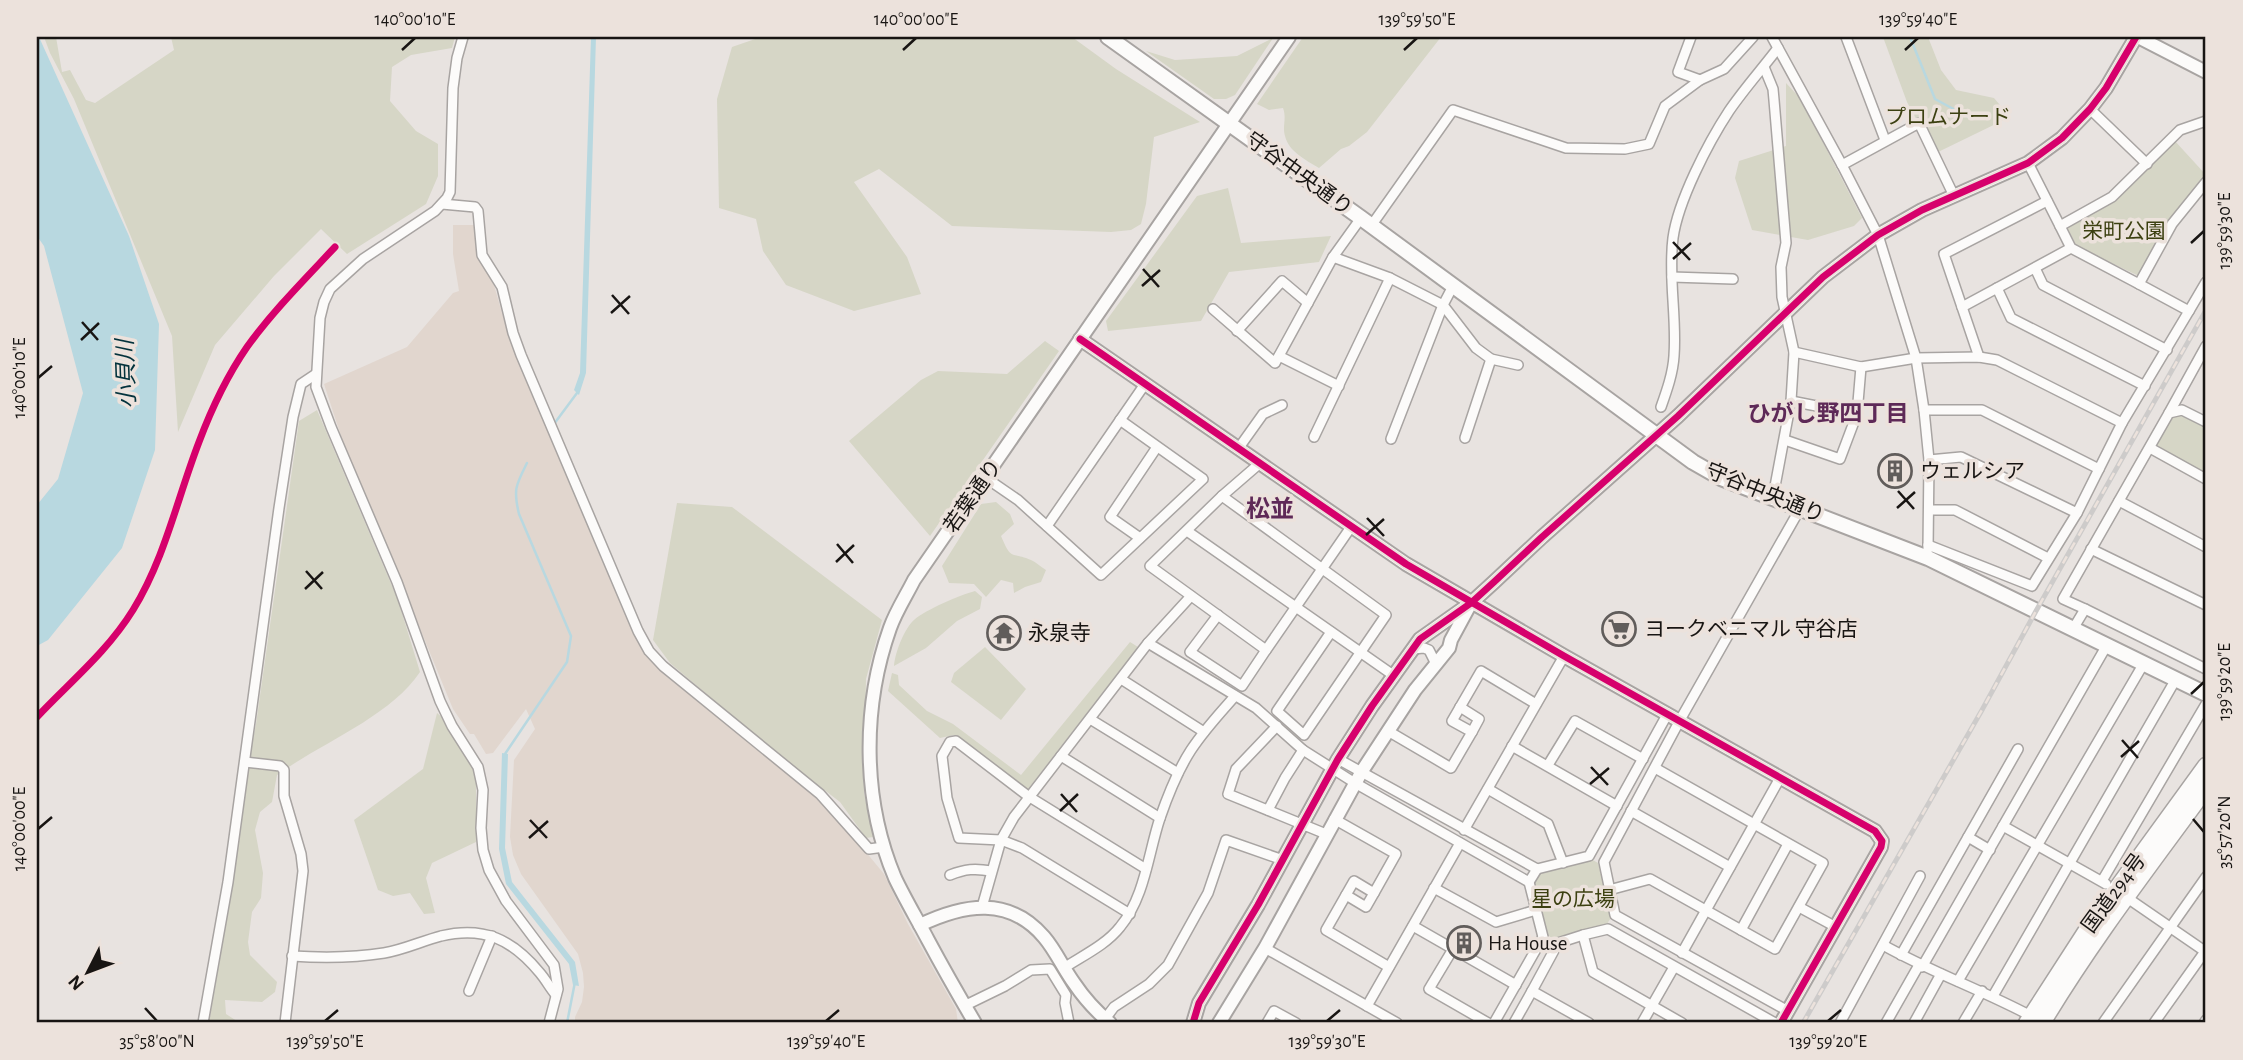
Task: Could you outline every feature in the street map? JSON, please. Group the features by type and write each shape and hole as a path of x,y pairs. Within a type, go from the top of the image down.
{"highway":[{"name":"国道294号","path":"2037,1022 2066,961 2206,766"},
{"name":"国道294号","path":"2115,890 2206,789"}],"main road":[{"name":"守谷中央通り","path":"1108,37 1126,44 1229,124 1693,462 1721,478 1928,551 2073,629 2206,694"}],"street":[{"path":"463,37 457,58 452,98 450,192 442,204 413,227 363,259 330,289 320,318 317,387 322,406 397,582 440,701 478,767 482,790 483,850 489,870 506,901 554,965 557,978 556,995 550,1023"},
{"name":"若葉通り","path":"975,1023 900,887 884,847 875,805 870,758 871,707 880,660 891,624 914,580 1289,37"},
{"path":"1691,37 1678,72 1700,80"},
{"path":"1738,37 1744,47"},
{"path":"1213,309 1275,363 1333,257 1366,222 1453,110 1566,148 1625,149 1649,145 1665,106 1700,80 1724,69 1753,37"},
{"path":"1772,37 1878,235 1916,358 1929,460 1928,551 2032,586 2077,513 2122,423 2206,282"},
{"path":"1846,37 1885,140"},
{"path":"1193,1023 1199,1003 1283,860 1335,763 1420,639 1471,603 1657,435 1824,277 1878,235 1922,210 2028,163 2062,138 2106,88 2137,37 2206,72"},
{"path":"1661,407 1671,377 1674,356 1673,237 1679,214 1699,166 1729,111 1778,48"},
{"path":"1764,67 1773,89 1786,243 1780,267 1785,313 1794,352 1790,401 1773,497"},
{"path":"2090,109 2147,164"},
{"path":"2060,226 2112,197 2180,130 2206,121"},
{"path":"1842,165 1919,123 1954,196"},
{"path":"2028,163 2071,248 2189,312"},
{"path":"2139,284 2172,224 2205,187"},
{"path":"1979,357 1944,254 2048,201"},
{"path":"442,204 475,207 478,211 482,256 502,287 513,333 638,631 649,651 679,681 820,794 869,849 884,847"},
{"path":"1962,307 2071,248"},
{"path":"1333,257 1390,278 1443,305 1476,348 1491,359 1518,365"},
{"path":"2035,268 2043,285 2167,350"},
{"path":"1672,277 1733,279"},
{"path":"1314,437 1390,278"},
{"path":"1237,331 1282,281 1308,303"},
{"path":"1391,439 1443,305 1454,286"},
{"path":"1997,288 2011,318 2145,386"},
{"path":"1080,339 1406,564 1875,831 1882,841 1881,847 1781,1023"},
{"path":"2206,346 2063,598 2206,669"},
{"path":"1794,352 1861,367 1916,358 1979,357 1997,360 2122,423"},
{"path":"1279,356 1339,387"},
{"path":"1465,438 1491,359"},
{"path":"1784,440 1840,459 1857,414 1861,367"},
{"path":"203,1023 228,882 293,417 301,384 316,373"},
{"path":"1047,526 1145,384"},
{"path":"1790,401 1857,414"},
{"path":"1238,449 1264,414 1282,405"},
{"path":"1924,410 1982,410 2099,469"},
{"path":"2169,414 2182,410 2206,422"},
{"path":"986,478 1018,500 1101,575 1203,479 1120,420"},
{"path":"1140,538 1110,517 1157,447"},
{"path":"2150,448 2206,478"},
{"path":"1929,460 1961,457 2077,513"},
{"path":"1259,464 1150,566 1266,650"},
{"path":"1222,496 1386,615 1304,735 1278,711 1331,632"},
{"path":"2119,501 2206,547"},
{"path":"1788,1011 1615,915 1604,862 1680,720 1801,508"},
{"path":"1929,510 1955,510 2048,558"},
{"path":"1217,615 1190,652 1242,686 1351,527"},
{"path":"1187,530 1393,675"},
{"path":"2091,549 2206,604"},
{"path":"982,907 1001,840 1028,796 1148,643 1192,596"},
{"path":"1219,1023 1265,948 1358,777 1415,690 1449,648 1471,603"},
{"path":"2073,629 2085,609"},
{"path":"1148,643 1256,708 1303,750 1335,763 1460,843 1529,882"},
{"path":"1886,1023 1990,850 2107,645"},
{"path":"1413,649 1429,650 1436,664"},
{"path":"1464,830 1564,656"},
{"path":"1958,981 2144,663"},
{"path":"1472,732 1452,721 1481,671 1536,704"},
{"path":"1121,679 1204,732"},
{"path":"1993,996 2176,679"},
{"path":"1064,968 1106,941 1130,914 1137,899 1160,818 1178,773 1204,732 1235,696"},
{"path":"2115,890 2206,704"},
{"path":"1388,731 1451,768 1479,719 1460,708"},
{"path":"1358,777 1537,869 1589,856 1668,713"},
{"path":"1090,719 1178,773"},
{"path":"1548,765 1575,721 1643,759"},
{"path":"1277,726 1236,769 1228,794 1326,834"},
{"path":"1130,914 1022,848 1001,840 960,838 947,798 942,756 950,743 956,741 1028,796 1146,869"},
{"path":"1512,746 1617,806"},
{"path":"1901,956 2018,749"},
{"path":"1268,810 1303,750"},
{"path":"1061,756 1160,818"},
{"path":"245,762 280,766 284,770 284,796 301,854 303,871 285,1023"},
{"path":"1609,890 1650,878 1775,949 1823,863 1654,768"},
{"path":"1682,953 1780,778"},
{"path":"1488,789 1548,824 1563,863"},
{"path":"1631,811 1730,867"},
{"path":"1334,819 1396,854 1366,907 1346,895"},
{"path":"2003,826 2115,890 2206,951 2154,1023"},
{"path":"1968,837 1990,850"},
{"path":"920,925 967,907 1001,909 1016,915 1032,925 1045,939 1075,985 1108,1021 1114,1007 1149,984 1168,965 1208,893 1226,840 1283,860"},
{"path":"1367,1006 1460,843"},
{"path":"1741,930 1788,844"},
{"path":"950,875 975,868 991,871"},
{"path":"1494,1023 1543,937 1529,882 1537,869"},
{"path":"1840,1023 1920,876"},
{"path":"2103,1023 2206,877"},
{"path":"1374,893 1354,881 1326,930 1389,967"},
{"path":"1434,888 1496,922 1536,910"},
{"path":"1799,906 1836,927"},
{"path":"1413,926 1516,985"},
{"path":"1514,1023 1558,943 1608,929 1775,1023"},
{"path":"292,956 333,958 385,953 460,932 478,932 507,944 531,962 556,995"},
{"path":"1583,934 1593,972 1682,1023"},
{"path":"469,991 492,936"},
{"path":"1883,945 1920,966 1993,996 2037,1022"},
{"path":"1265,948 1397,1023"},
{"path":"1453,949 1429,989 1488,1023"},
{"path":"1642,1023 1674,967"},
{"path":"964,1006 1031,970 1050,969 1066,995 1069,1023"},
{"path":"1914,1023 1941,974"},
{"path":"1532,991 1589,1023"},
{"path":"1963,1023 1982,991"},
{"path":"1267,1023 1274,1011 1296,1023"}],"shaded area":[{"path":"453,225 475,225 476,248 494,285 508,334 527,382 637,637 649,658 667,677 824,801 884,874 908,924 956,1009 958,1023 575,1023 584,987 578,954 521,874 513,855 510,837 514,760 535,729 526,709 493,753 486,754 474,734 470,734 453,709 341,436 324,384 407,347 453,293 459,291 453,254"}],"green space":[{"path":"44,37 56,37 62,72 70,70 86,100 95,103 174,50 171,37 455,37 452,48 411,55 392,67 390,101 416,131 438,144 438,176 426,204 347,254 321,229 274,276 215,345 178,432 172,336 74,99"},
{"path":"761,37 1072,37 1116,69 1200,122 1154,137 1146,204 1141,224 1131,230 1111,232 952,226 879,169 854,182 907,257 921,294 854,311 786,285 763,251 756,219 719,208 717,99 732,47"},
{"path":"1303,37 1441,37 1367,132 1319,168 1299,155 1287,142 1283,108 1269,110 1257,104"},
{"name":"プロムナード","path":"1883,37 1928,37 1941,70 1956,90 1994,98 2010,117 1934,154 1907,102"},
{"path":"1273,38 1235,95 1226,99 1214,99 1146,51 1175,60 1237,56"},
{"path":"1786,83 1800,98 1862,218 1854,226 1808,240 1752,230 1735,178 1739,161 1786,146"},
{"name":"栄町公園","path":"2174,140 2206,175 2166,223 2139,276 2077,247 2066,225 2114,198"},
{"path":"1228,188 1241,243 1331,236 1319,262 1229,272 1201,321 1108,331 1106,321 1197,196"},
{"path":"1045,341 1059,351 930,536 849,441 921,380 938,371 1007,374"},
{"path":"317,410 398,600 420,672 391,703 373,716 277,775 272,802 260,812 255,830 263,873 261,898 252,912 248,942 250,955 277,982 275,992 262,1002 225,1000 226,1014 240,1023 209,1023 241,829 246,773 256,724 299,421"},
{"path":"2182,410 2206,422 2206,479 2150,448 2169,413"},
{"path":"996,502 1010,514 1014,524 1001,536 1010,553 1031,560 1046,570 1041,582 1014,593 1013,583 1001,580 986,597 974,584 949,583 942,566 981,504"},
{"path":"677,503 732,507 882,620 866,679 864,793 873,837 866,838 840,802 771,749 670,663 653,640"},
{"path":"975,591 982,597 980,609 957,621 926,648 894,666 901,642 914,620 943,603"},
{"path":"1130,642 1138,647 1026,792 954,735 940,738 888,691 892,673 898,675 899,685 927,711 953,724 1021,775"},
{"path":"985,647 1026,689 1001,720 951,682 954,673"},
{"path":"437,713 444,719 476,773 476,842 432,863 426,878 435,913 424,914 410,893 393,896 378,890 354,820 423,769"},
{"name":"星の広場","path":"1591,859 1598,863 1612,916 1607,924 1555,940 1547,935 1533,882 1540,872"}],"water":[{"name":"小貝川","path":"37,37 129,236 159,324 155,450 122,548 48,640 37,646 37,505 58,479 83,393 44,246 37,236"},
{"path":"591,37 596,37 586,373 579,395 574,390 580,373"},
{"path":"502,753 508,754 505,848 512,882 575,962 579,986 573,985 569,964 506,884 499,849"}],"waterway":[{"path":"1910,37 1935,99 1968,117"},
{"path":"554,424 577,393"},
{"path":"505,757 567,662 571,636 519,514 517,487 527,463"},
{"path":"567,1023 575,982"}],"railway":[{"path":"1803,1023 2206,310"}],"cycle path":[{"path":"1193,1023 1199,1003 1258,905 1338,759 1420,639 1471,603 1678,416 1823,277 1878,235 1922,210 2028,163 2062,138 2106,88 2136,37"},
{"path":"37,717 100,653 133,610 154,570 199,442 226,381 247,347 268,321 335,247"},
{"path":"1080,339 1406,564 1875,831 1882,841 1881,847 1781,1023"}],"place":[{"name":"ウェルシア","path":"1895,471"},
{"name":"ヨークベニマル 守谷店","path":"1619,629"},
{"name":"永泉寺","path":"1004,633"},
{"name":"Ha House","path":"1464,943"}],"district":[{"name":"ひがし野四丁目","path":"1828,414"},
{"name":"松並","path":"1270,510"}]}
